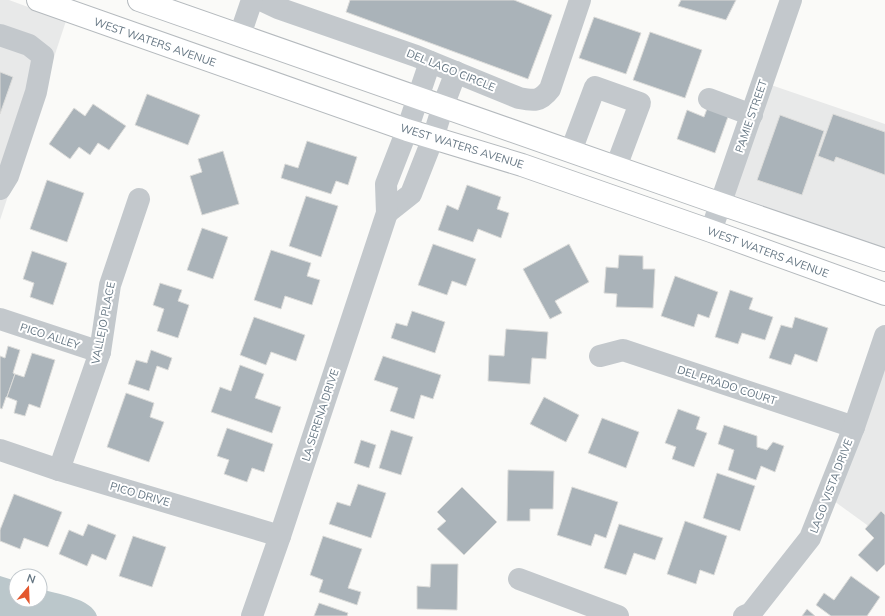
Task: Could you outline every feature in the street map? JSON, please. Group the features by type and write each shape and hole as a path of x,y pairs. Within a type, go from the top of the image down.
{"main road":[{"name":"WEST WATERS AVENUE","path":"38,0 407,130 522,165 885,294"},
{"path":"128,32 139,0 885,260"}],"street":[{"path":"240,35 252,0"},
{"name":"DEL LAGO CIRCLE","path":"261,0 278,8 409,53 519,98 529,100 540,99 546,95 550,89 580,0"},
{"name":"PAMIE STREET","path":"711,231 791,0"},
{"path":"0,35 28,45 43,56 33,99 8,176 0,189"},
{"name":"LA SERENA DRIVE","path":"252,616 387,213 386,184 407,130 430,62"},
{"path":"387,213 411,194 433,138 456,72"},
{"path":"571,151 594,87 640,103 616,167"},
{"path":"709,99 752,115"},
{"name":"VALLEJO PLACE","path":"60,470 100,352 110,285 139,199"},
{"name":"PICO ALLEY","path":"0,319 100,352"},
{"name":"LAGO VISTA DRIVE","path":"744,616 751,613 810,538 854,427 885,336"},
{"name":"DEL PRADO COURT","path":"600,356 623,350 854,427"},
{"name":"PICO DRIVE","path":"0,450 60,470 280,536"},
{"path":"519,579 618,616"}],"shaded area":[{"path":"0,0 9,0 66,21 0,220"},
{"path":"771,85 885,124 885,249 733,197"},
{"path":"885,363 885,538 834,501"},
{"path":"0,576 8,578 8,608 48,608 48,591 81,601 94,610 97,616 0,616"}],"building":[{"path":"350,0 514,0 552,15 528,79 346,12"},
{"path":"681,0 736,0 726,20 678,6"},
{"path":"594,17 641,33 626,74 579,58"},
{"path":"650,32 702,50 685,98 633,80"},
{"path":"0,72 13,77 0,114"},
{"path":"147,94 200,115 188,145 135,125"},
{"path":"93,104 126,126 109,150 98,143 90,155 79,147 70,159 49,144 74,108 85,116"},
{"path":"708,106 729,114 715,153 677,139 687,110 704,117"},
{"path":"833,114 885,132 885,175 836,157 834,162 818,156"},
{"path":"780,115 824,131 802,195 757,180"},
{"path":"307,141 357,157 348,185 336,181 331,194 281,178 285,164 298,168"},
{"path":"223,151 239,204 202,215 190,176 202,172 198,159"},
{"path":"47,180 84,193 67,242 30,229"},
{"path":"467,185 501,197 497,209 509,213 501,238 478,229 473,242 438,230 447,205 458,210"},
{"path":"306,196 338,206 321,257 289,246"},
{"path":"202,228 228,237 213,279 187,270"},
{"path":"433,244 476,259 466,286 452,281 447,295 418,285"},
{"path":"569,244 589,282 555,301 562,313 550,319 523,269"},
{"path":"271,250 311,263 307,276 320,280 312,305 285,296 281,309 254,300"},
{"path":"32,251 67,263 53,305 30,297 34,283 23,279"},
{"path":"619,255 643,256 643,269 655,269 653,308 616,307 617,294 604,293 606,267 618,268"},
{"path":"675,276 718,292 709,318 698,314 694,327 661,316"},
{"path":"160,283 182,290 178,301 189,305 178,338 157,331 164,309 153,305"},
{"path":"730,290 753,298 749,309 773,317 765,340 742,333 738,344 715,337"},
{"path":"412,311 445,322 435,353 391,338 396,323 407,326"},
{"path":"254,317 305,335 296,361 271,352 266,365 240,355"},
{"path":"795,317 828,328 817,362 795,354 791,365 769,358 781,325 792,328"},
{"path":"506,329 548,332 546,359 532,358 530,384 488,381 489,355 504,356"},
{"path":"8,346 20,350 13,373 15,374 2,409 0,408 0,356 5,358"},
{"path":"151,350 172,358 168,370 157,366 149,391 128,384 136,360 147,363"},
{"path":"32,353 55,360 40,408 29,404 25,416 14,413 17,401 7,397 15,374 24,377"},
{"path":"383,356 441,375 433,399 421,395 414,419 390,411 398,388 374,380"},
{"path":"240,365 264,374 255,398 281,407 272,433 211,412 220,387 231,391"},
{"path":"126,393 154,403 150,417 164,422 149,462 107,447"},
{"path":"544,397 579,415 566,442 530,424"},
{"path":"678,409 700,417 696,429 707,433 694,467 672,459 676,447 665,443"},
{"path":"602,418 639,432 626,468 588,453"},
{"path":"724,425 757,436 757,447 767,450 773,442 784,446 775,472 761,466 756,480 728,470 734,450 718,444"},
{"path":"227,428 273,444 264,472 252,468 247,482 224,474 229,460 217,456"},
{"path":"391,430 413,437 401,475 379,468"},
{"path":"361,440 376,445 369,468 354,463"},
{"path":"508,470 554,471 553,509 530,509 530,521 507,521"},
{"path":"717,473 755,486 740,531 703,518"},
{"path":"358,484 386,493 371,538 329,524 337,502 350,506"},
{"path":"462,487 497,522 464,555 437,529 446,521 437,512"},
{"path":"572,487 618,502 606,538 595,534 591,546 557,535"},
{"path":"14,494 62,512 48,547 24,538 20,549 0,541 0,530"},
{"path":"881,511 885,515 885,564 877,572 858,555 874,538 865,529"},
{"path":"685,521 727,536 714,575 700,570 696,584 667,574"},
{"path":"88,524 116,535 106,560 92,554 87,566 59,554 69,530 83,536"},
{"path":"619,524 663,538 655,560 634,553 626,575 604,568"},
{"path":"133,536 166,547 152,587 119,576"},
{"path":"323,536 362,549 348,588 361,592 357,605 319,592 323,580 310,575"},
{"path":"431,564 458,564 457,610 417,609 417,586 430,587"},
{"path":"851,576 880,597 867,616 831,616 816,605 824,593 834,600"},
{"path":"319,603 348,613 347,616 314,616"},
{"path":"807,609 815,616 802,616"}]}
